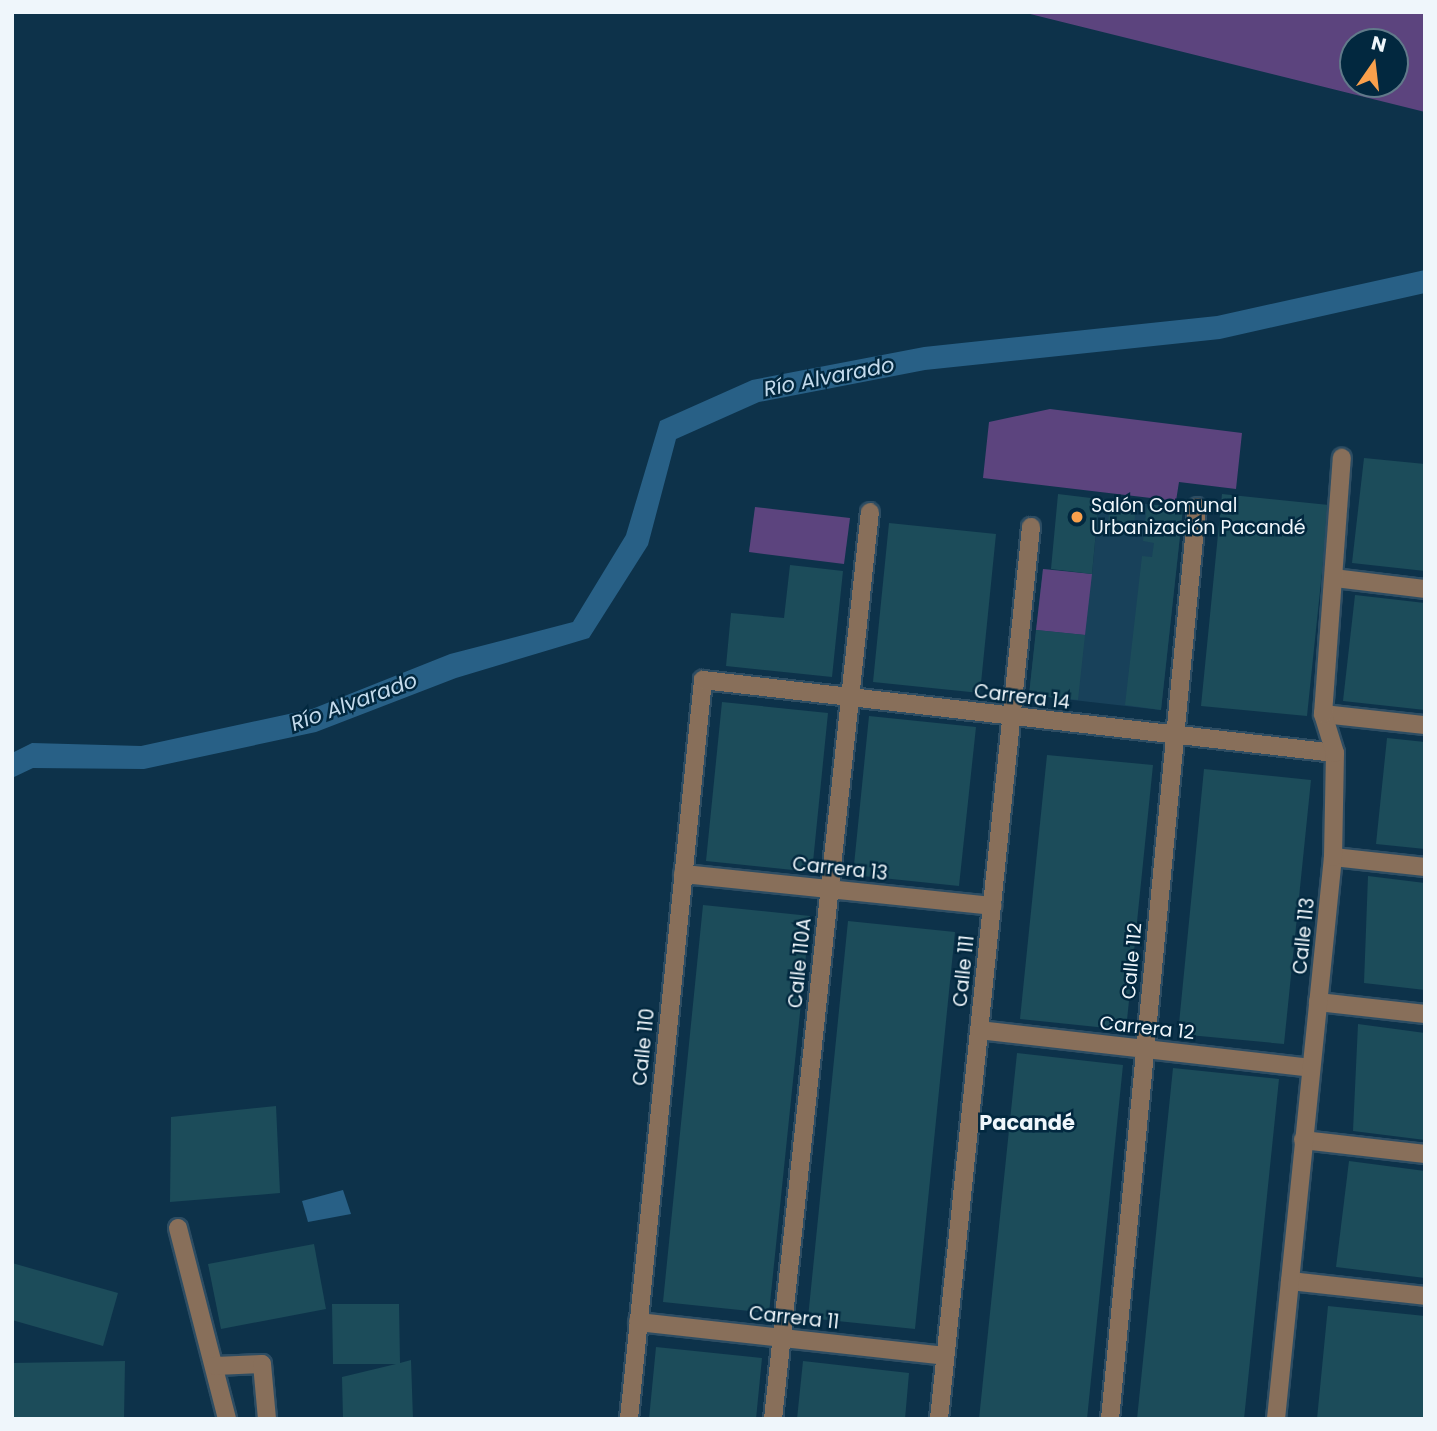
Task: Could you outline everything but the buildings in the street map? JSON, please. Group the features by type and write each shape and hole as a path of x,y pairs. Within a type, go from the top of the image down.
{"street":[{"name":"Calle 113","path":"1276,1419 1333,857 1335,753 1323,714 1342,458"},
{"name":"Calle 112","path":"1110,1419 1197,507"},
{"name":"Calle 110A","path":"773,1419 870,512"},
{"name":"Calle 111","path":"939,1419 1031,527"},
{"path":"1334,578 1425,589"},
{"name":"Carrera 14","path":"703,680 1175,737 1335,753"},
{"name":"Calle 110","path":"629,1419 703,680"},
{"path":"1323,714 1425,724"},
{"path":"1333,857 1425,867"},
{"name":"Carrera 13","path":"683,874 992,906"},
{"path":"1318,1002 1425,1014"},
{"name":"Carrera 12","path":"979,1030 1311,1068"},
{"path":"1303,1140 1425,1154"},
{"path":"178,1228 227,1419"},
{"path":"1290,1280 1425,1296"},
{"name":"Carrera 11","path":"638,1322 945,1356"},
{"path":"215,1366 262,1364 267,1419"}],"shaded area":[{"path":"1022,12 1425,12 1425,112 1369,98 1409,98 1409,28 1339,28 1339,91"},
{"path":"1050,409 1242,433 1236,489 1179,482 1176,501 983,478 989,422"},
{"path":"1099,499 1183,508 1161,710 1029,695 1043,569 1092,574"},
{"path":"755,507 850,518 844,564 749,552"},
{"path":"1043,569 1092,574 1085,635 1036,630"}],"water":[{"name":"Río Alvarado","path":"1425,270 1425,293 1220,339 925,370 759,402 676,439 648,545 589,638 456,678 316,732 144,769 33,768 12,778 12,753 32,743 141,746 312,709 450,654 573,622 626,535 660,421 752,380 924,347 1217,316"},
{"path":"343,1190 351,1214 308,1222 302,1201"}],"place":[{"name":"Salón Comunal Urbanización Pacandé","path":"1077,517"}],"district":[{"name":"Pacandé","path":"1027,1123"}]}
